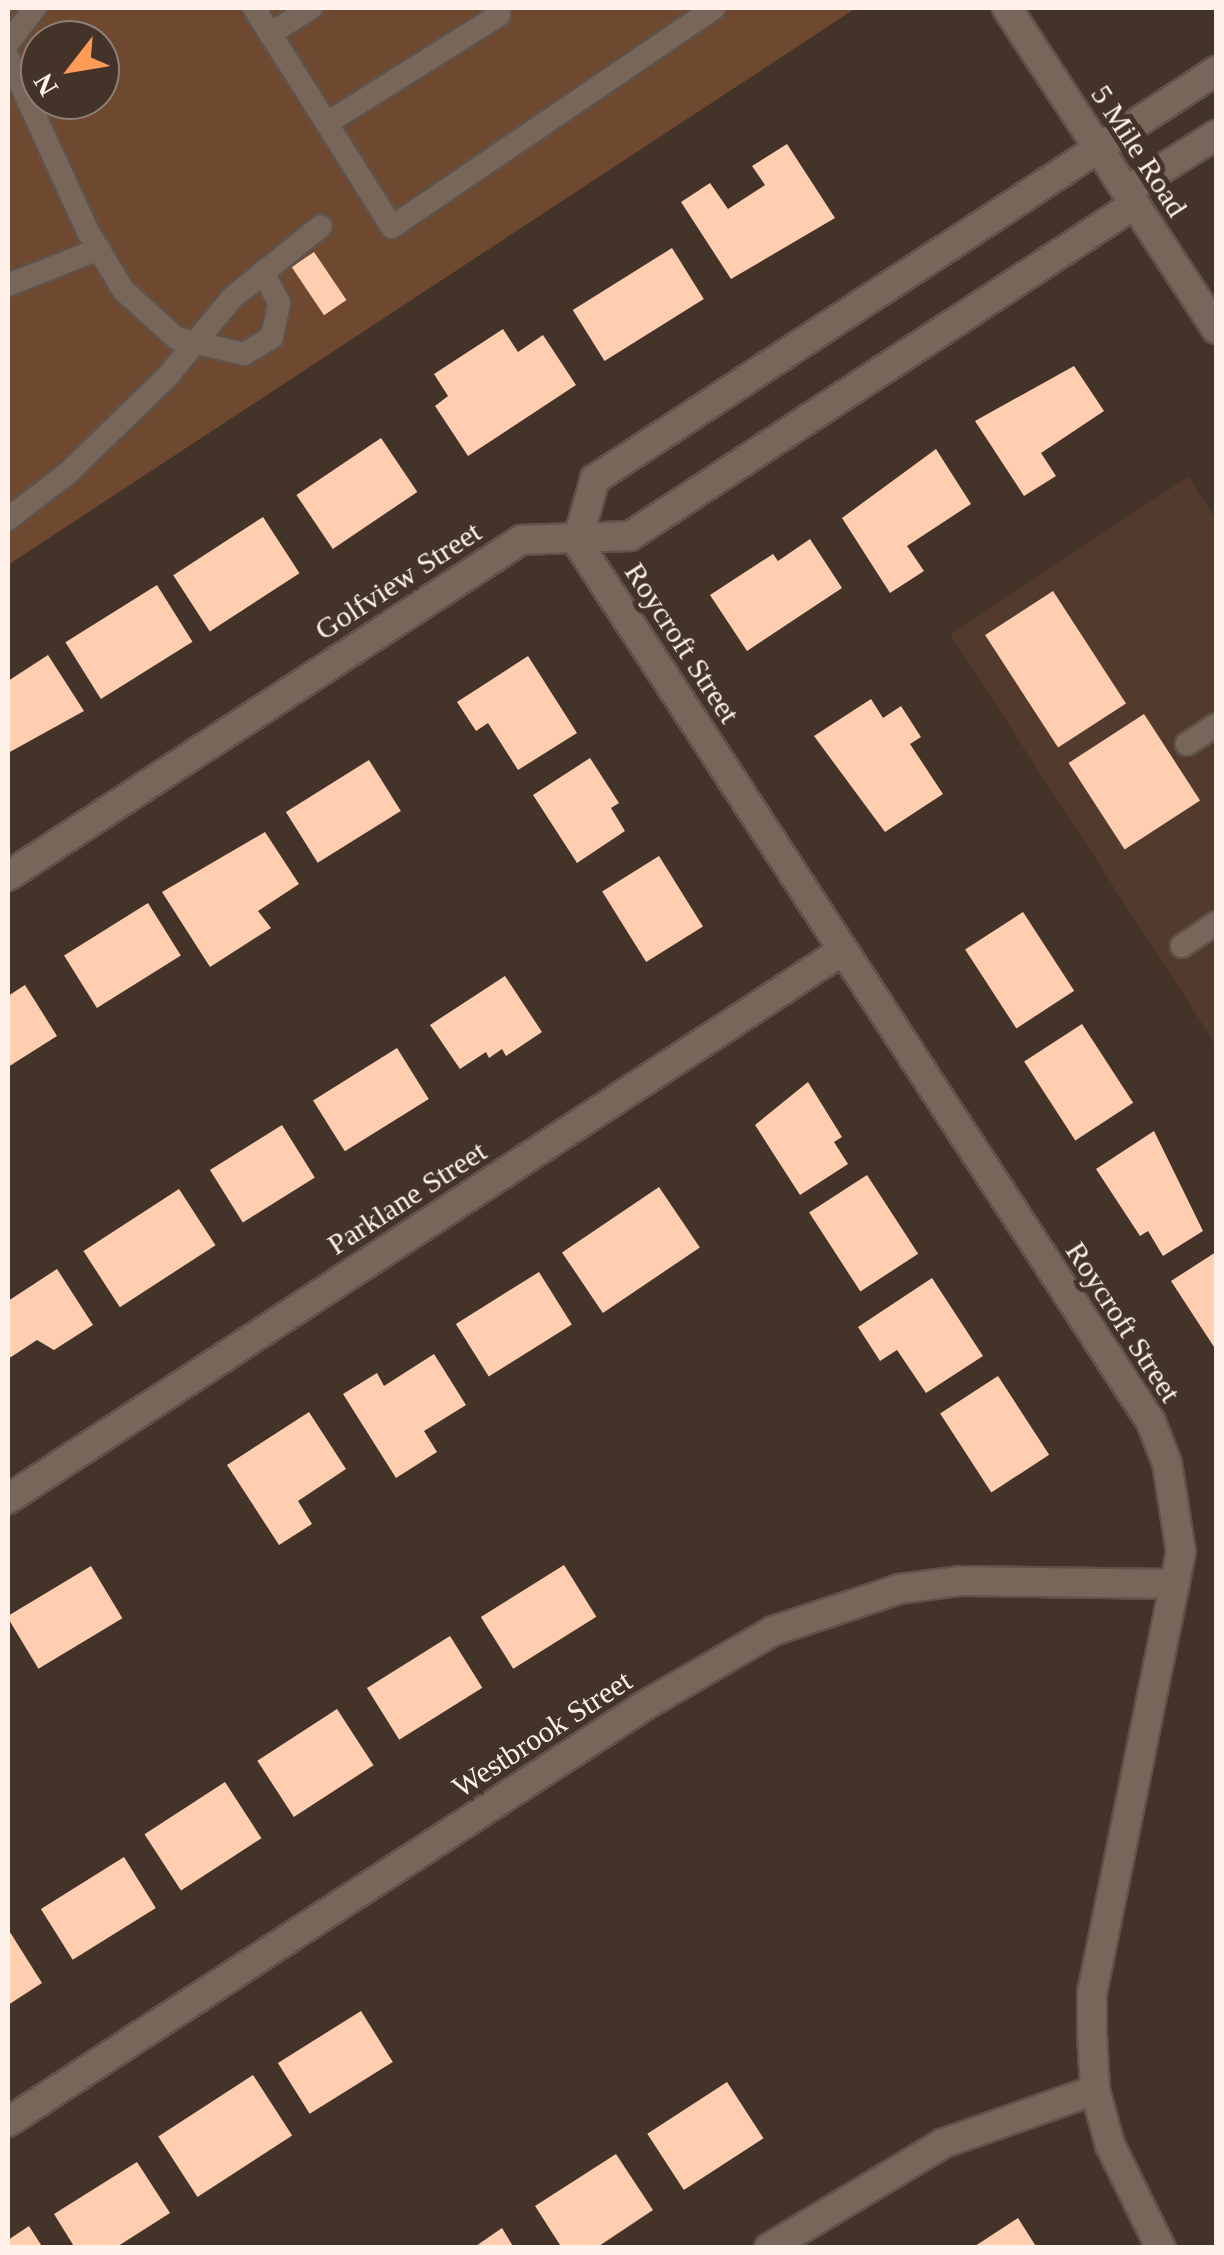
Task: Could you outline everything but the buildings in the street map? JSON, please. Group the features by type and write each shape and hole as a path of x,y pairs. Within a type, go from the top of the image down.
{"street":[{"name":"5 Mile Road","path":"1007,8 1216,329"},
{"path":"577,542 595,479 1216,71"},
{"name":"Golfview Street","path":"8,876 520,540 577,542 630,536 1131,198 1216,135"},
{"name":"Roycroft Street","path":"577,542 1151,1422 1178,1507 1175,1584 1092,1992 1094,2090 1135,2205 1161,2248"},
{"name":"Parklane Street","path":"8,1499 842,950"},
{"name":"Westbrook Street","path":"8,2122 647,1704 774,1631 899,1589 944,1583 1175,1584"},
{"path":"769,2248 944,2143 1094,2090"}],"lane":[{"path":"8,44 35,8"},
{"path":"254,8 392,226 714,8"},
{"path":"270,34 311,8"},
{"path":"327,124 499,16 499,8"},
{"path":"8,57 32,120 98,249 124,291 176,338 244,354 272,336 279,303 263,272"},
{"path":"8,519 68,473 263,272 321,226"},
{"path":"8,285 98,249"},
{"path":"1187,744 1216,725"},
{"path":"1182,946 1216,923"}],"shaded area":[{"path":"8,8 856,8 8,565"},
{"path":"1188,477 1216,519 1216,1045 950,634"}]}
